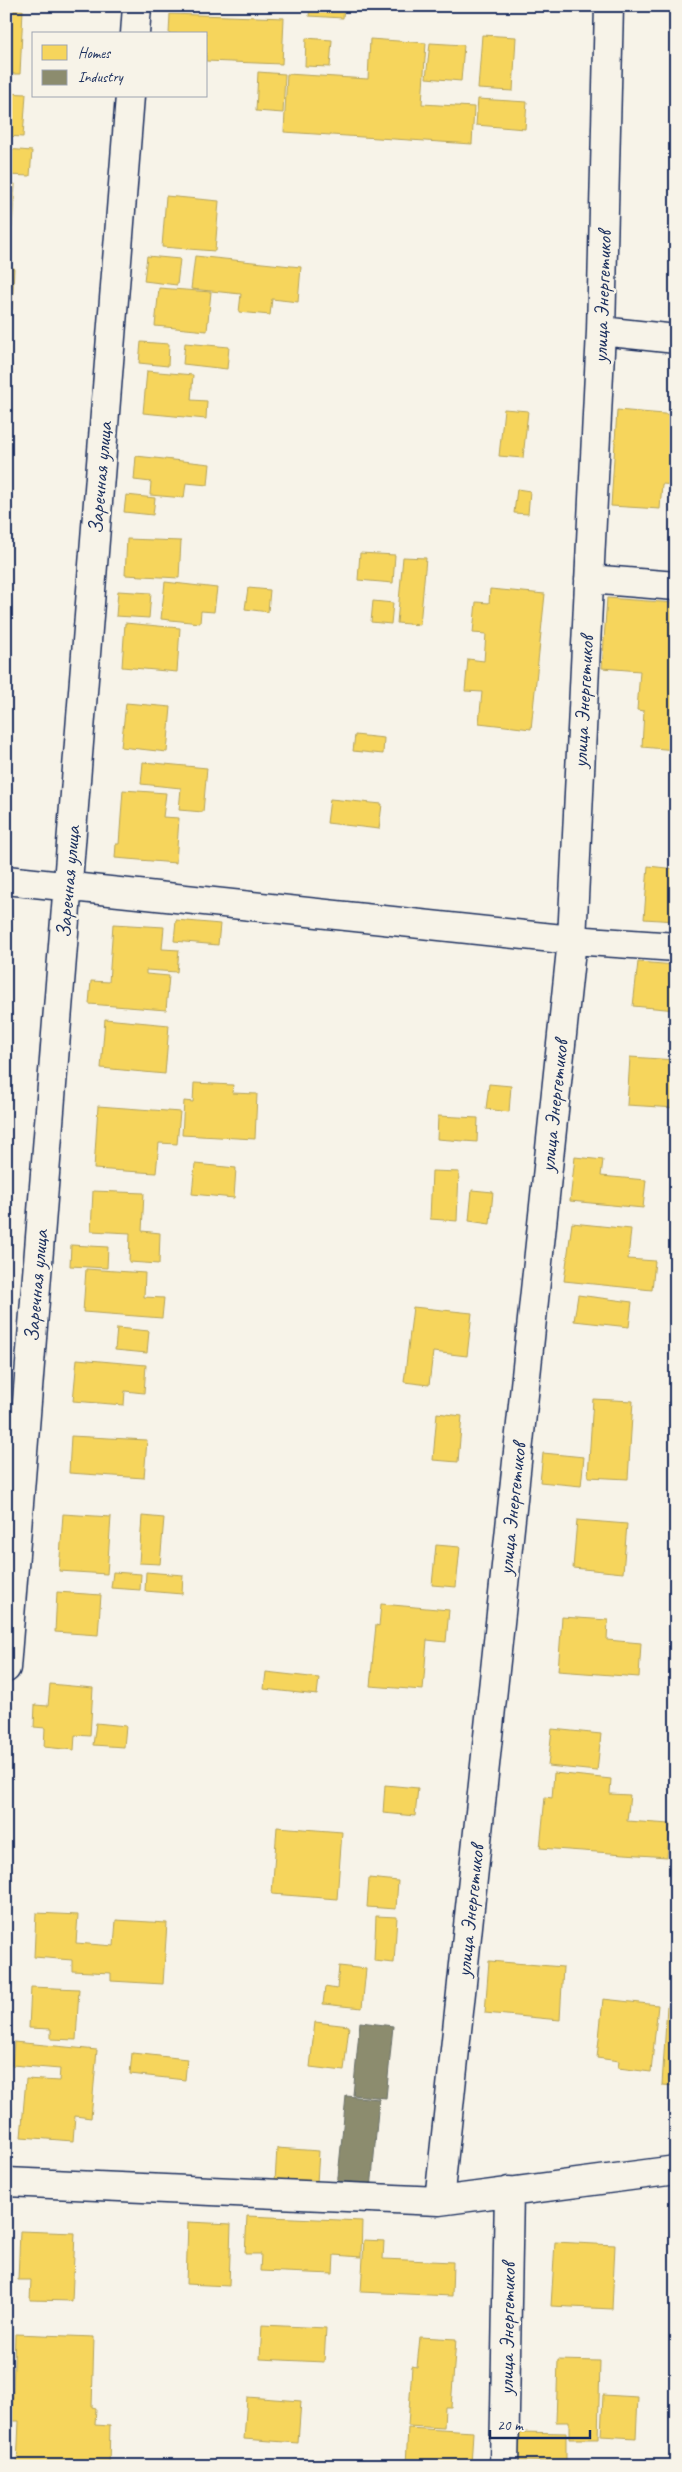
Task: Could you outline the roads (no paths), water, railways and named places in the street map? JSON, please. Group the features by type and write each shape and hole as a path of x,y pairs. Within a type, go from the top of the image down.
{"street":[{"path":"135,32 137,6"},
{"name":"улица Энергетиков","path":"440,2201 572,940 602,331 609,6"},
{"name":"Заречная улица","path":"6,1668 130,98"},
{"path":"602,331 676,339"},
{"path":"589,579 676,586"},
{"path":"6,880 572,940 676,947"},
{"path":"6,2182 440,2201 676,2170"},
{"name":"улица Энергетиков","path":"504,2466 509,2191"}]}
